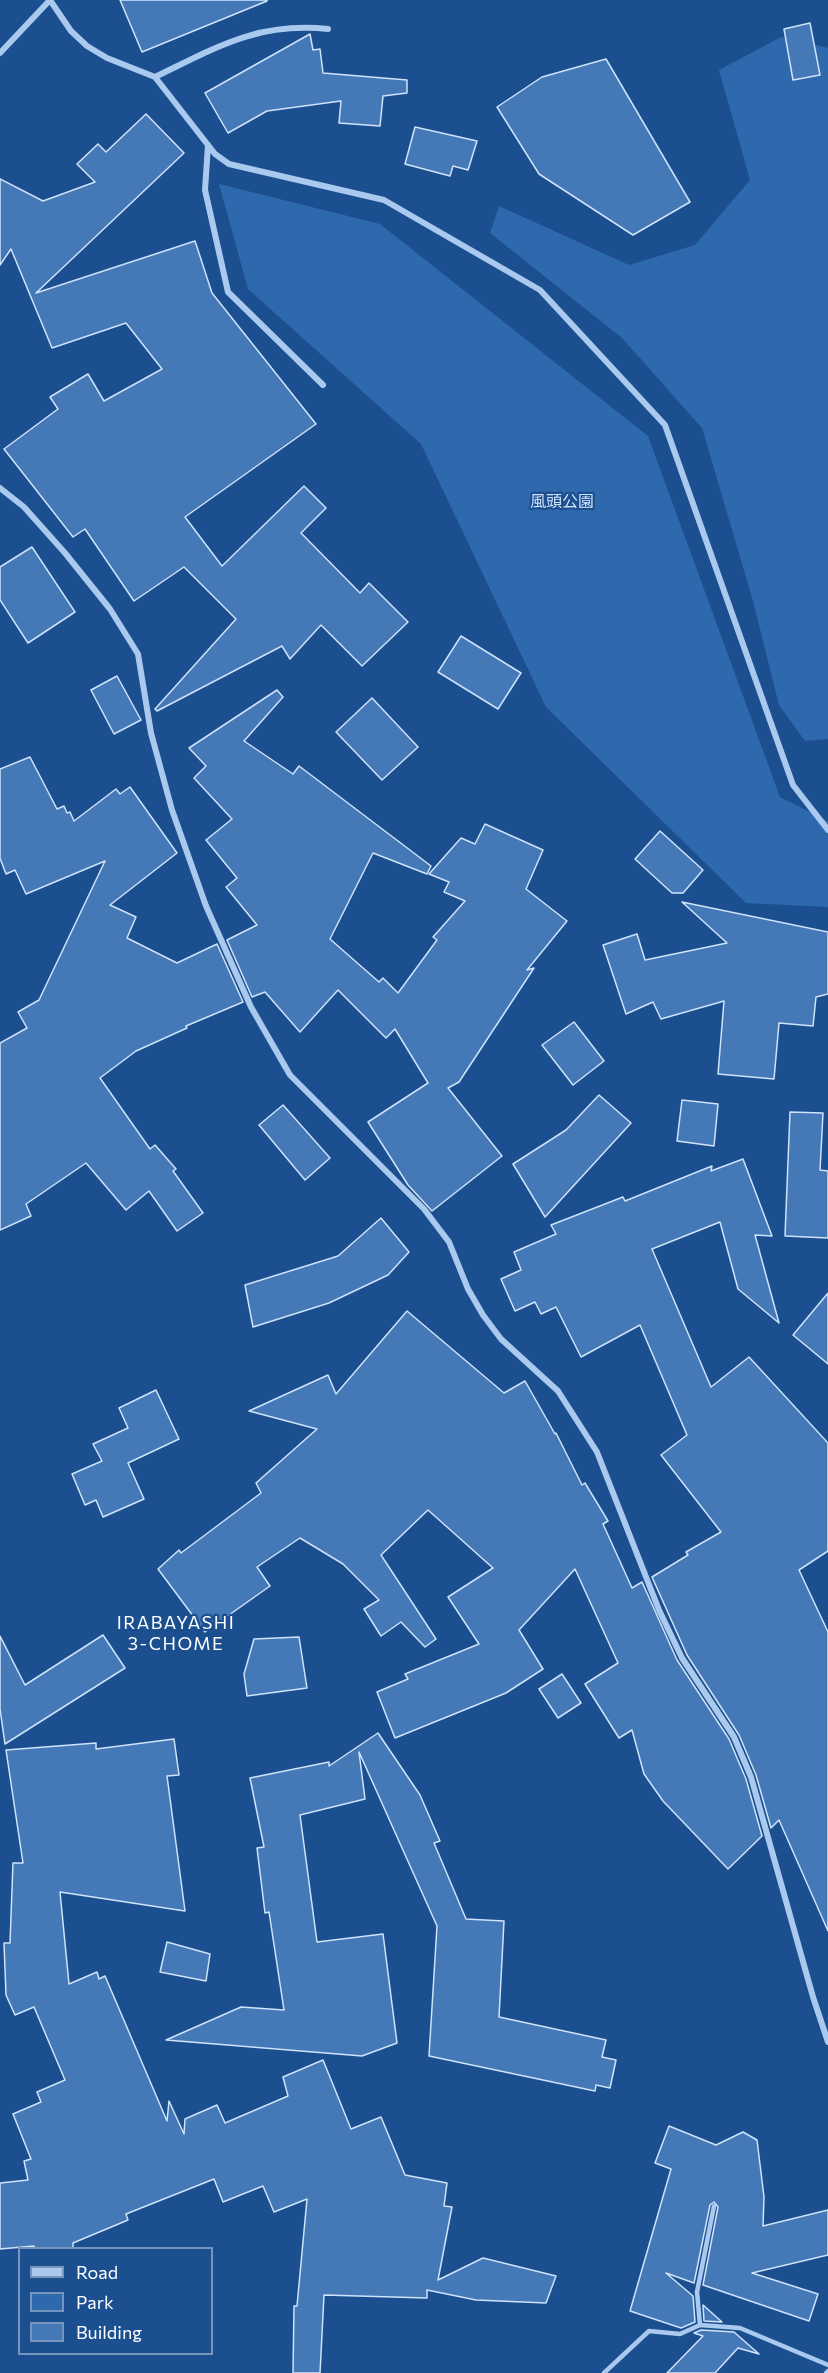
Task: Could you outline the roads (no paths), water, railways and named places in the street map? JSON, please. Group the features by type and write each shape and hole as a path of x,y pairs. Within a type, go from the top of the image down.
{"street":[{"path":"0,53 50,0 71,32 87,46 107,58 155,77 215,154 229,164 384,200 540,290 665,425 794,785 828,830"},
{"path":"155,77 239,37 299,26 328,29"},
{"path":"208,145 205,190 228,292 323,385"},
{"path":"0,488 24,507 65,553 110,609 138,654 151,733 172,810 206,906 250,1007 290,1076 424,1209 449,1242 468,1289 483,1315 501,1339 558,1391 597,1452 659,1610 682,1658 734,1737 751,1777 813,1997 828,2042"}],"lane":[{"path":"700,2325 697,2292 714,2206"},
{"path":"604,2373 649,2331 680,2334 700,2325 740,2328 828,2365"}],"district":[{"name":"IRABAYASHI 3-CHOME","path":"176,1633"}],"park label":[{"name":"風頭公園","path":"562,502"}]}
